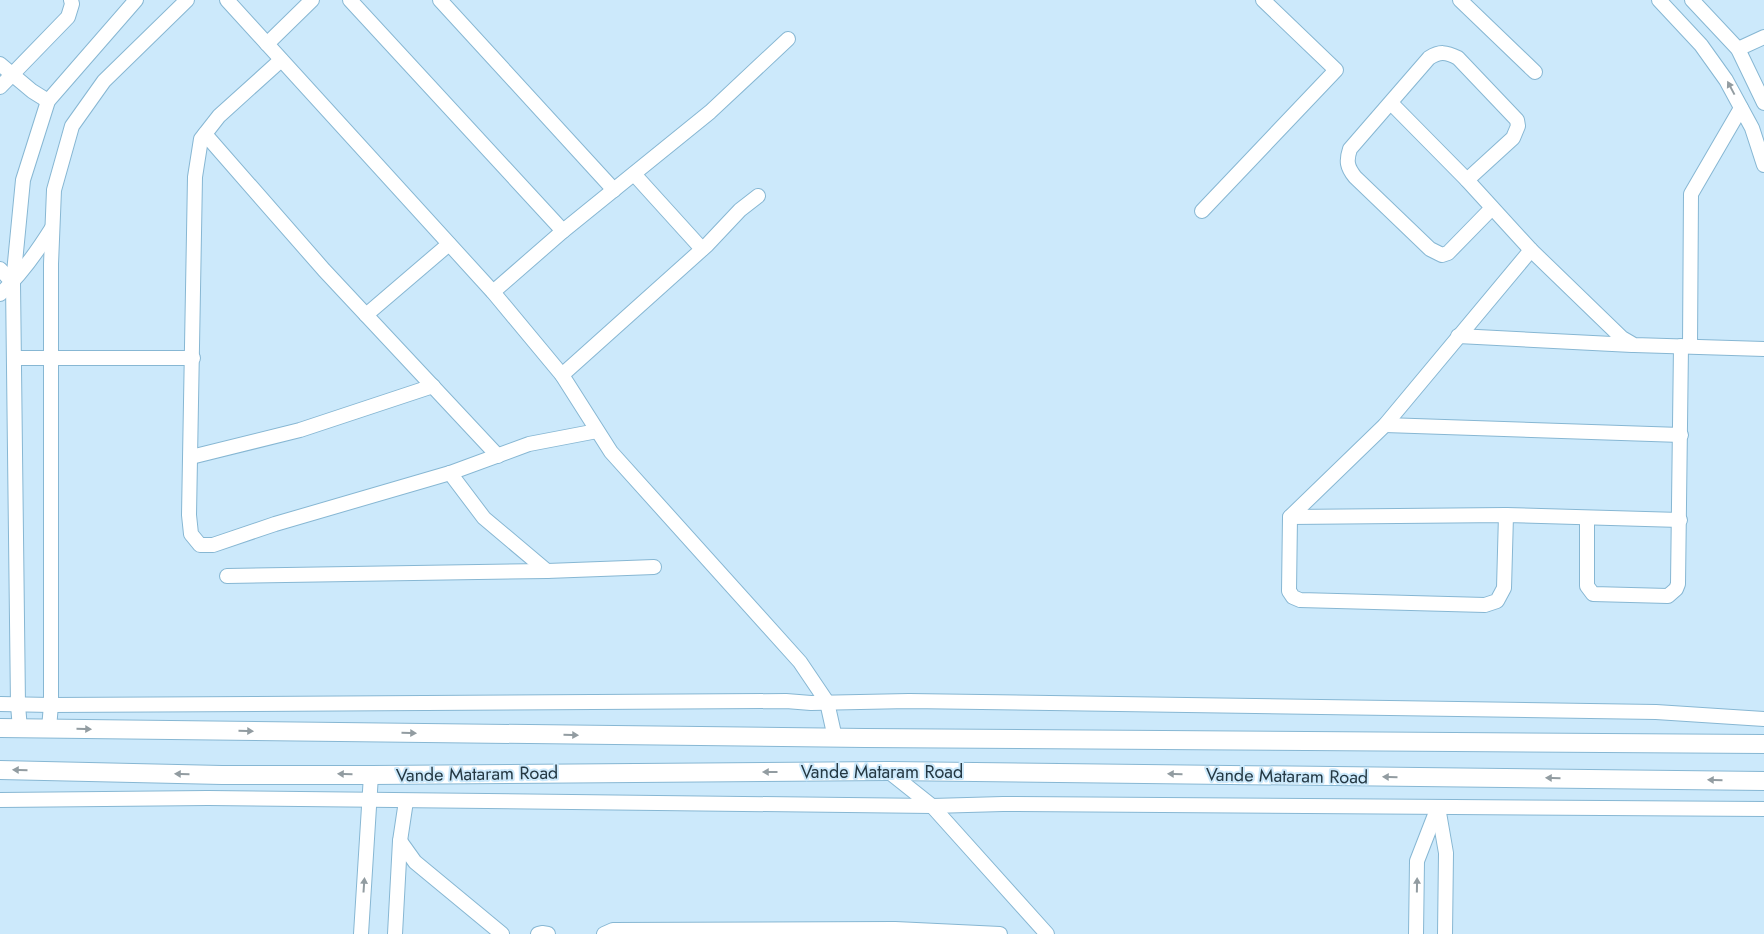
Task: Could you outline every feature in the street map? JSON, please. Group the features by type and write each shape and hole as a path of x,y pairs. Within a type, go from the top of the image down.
{"main road":[{"name":"Vande Mataram Road","path":"0,728 835,738 1764,744"},
{"name":"Vande Mataram Road","path":"0,770 222,775 888,772 1764,780"}],"street":[{"path":"0,86 68,17 72,4 71,0"},
{"path":"20,729 18,704 12,283 23,180 48,101 136,0"},
{"path":"49,728 51,705 51,358 54,190 72,126 104,81 186,0"},
{"path":"227,0 493,292 562,375 597,432 612,452 800,662 827,702 835,738"},
{"path":"267,44 312,0"},
{"path":"350,0 563,231"},
{"path":"440,0 614,190"},
{"path":"1202,211 1336,70 1263,0"},
{"path":"1460,0 1535,72"},
{"path":"1659,0 1701,45 1726,80 1752,128 1764,165"},
{"path":"1692,0 1738,49 1764,103"},
{"path":"1738,49 1764,37"},
{"path":"493,292 563,231 710,112 788,38"},
{"path":"1467,180 1513,138 1518,126 1517,120 1458,58 1447,52 1436,54 1429,58 1350,149 1346,159 1348,169 1430,249 1442,255 1448,253 1492,208"},
{"path":"281,60 219,116 201,139 195,178 189,515 191,534 200,545 214,545 275,524 450,473 529,444 597,432"},
{"path":"0,64 32,91 48,101"},
{"path":"1391,102 1467,180 1531,250 1612,330 1634,345"},
{"path":"1587,518 1587,586 1593,594 1668,596 1673,593 1678,584 1681,435 1691,194 1741,108"},
{"path":"205,134 324,270 498,456"},
{"path":"634,174 702,249"},
{"path":"562,375 702,249 740,210 758,196"},
{"path":"0,294 12,283 53,228"},
{"path":"366,315 449,244"},
{"path":"1506,515 1504,588 1497,601 1485,604 1300,600 1289,591 1290,518 1385,425 1531,250"},
{"path":"0,269 12,283"},
{"path":"1458,336 1634,345 1764,349"},
{"path":"14,358 193,358"},
{"path":"191,457 300,430 433,386"},
{"path":"1385,425 1681,435"},
{"path":"450,473 484,518 547,571"},
{"path":"1290,518 1506,515 1680,520"},
{"path":"227,576 547,571 654,567"},
{"path":"0,704 909,701 1656,712 1764,719"},
{"path":"888,772 932,806 1047,934"},
{"path":"361,934 371,775"},
{"path":"0,800 208,798 932,806 1013,804 1764,809"},
{"path":"395,934 400,841 406,801"},
{"path":"1416,934 1417,861 1438,807"},
{"path":"1438,807 1446,854 1446,934"},
{"path":"400,841 415,862 502,934"},
{"path":"604,934 613,930 1000,934"},
{"path":"538,934 548,934"}]}
